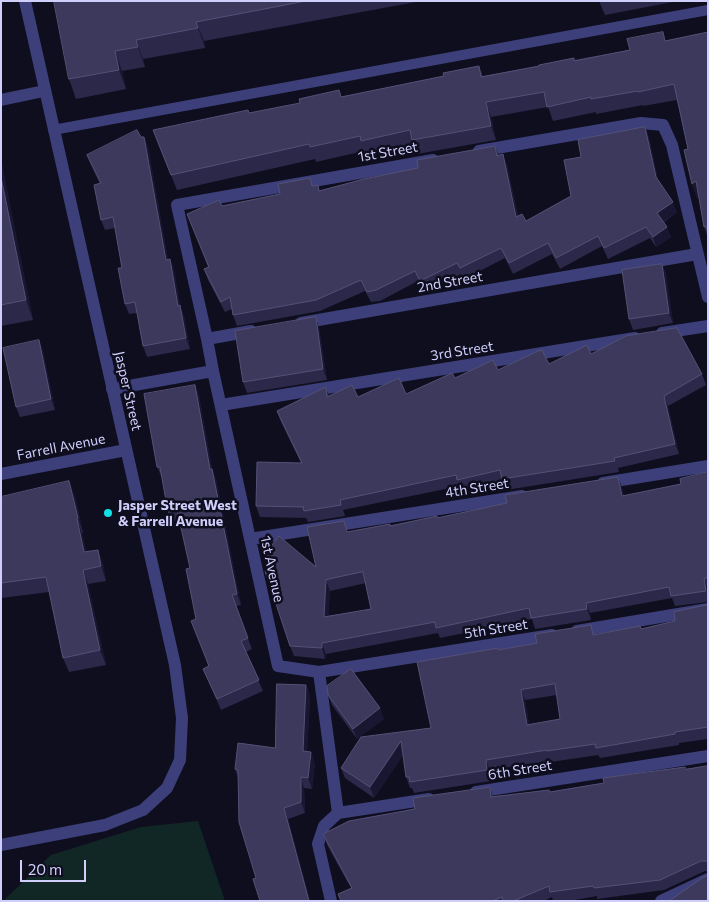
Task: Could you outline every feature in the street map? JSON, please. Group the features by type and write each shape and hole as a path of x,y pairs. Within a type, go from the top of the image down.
{"street":[{"name":"Jasper Street","path":"1,845 105,824 142,810 167,788 180,760 182,718 175,665 25,1"},
{"path":"1,100 44,91"},
{"path":"467,154 641,123 663,125 672,145 708,297"},
{"name":"1st Street","path":"177,205 448,157"},
{"name":"1st Avenue","path":"177,205 278,666 319,672"},
{"name":"2nd Street","path":"285,325 697,254"},
{"name":"3rd Street","path":"220,405 708,326"},
{"path":"207,339 266,329"},
{"path":"112,389 213,371"},
{"name":"Farrell Avenue","path":"1,474 126,450"},
{"path":"591,485 708,466"},
{"name":"4th Street","path":"250,539 532,494"},
{"name":"5th Street","path":"319,672 708,609"},
{"path":"319,672 338,813"},
{"name":"6th Street","path":"464,794 708,756"},
{"path":"331,901 318,844 324,826 338,813 445,797"},
{"path":"661,901 708,879"}],"lane":[{"path":"53,130 708,10"}],"green space":[{"path":"198,821 225,901 3,901 51,855 141,827"}],"building":[{"path":"54,1 306,1 196,22 198,28 136,40 138,47 115,51 119,70 69,79"},
{"path":"663,32 665,41 708,32 708,233 706,226 704,227 696,181 692,184 684,150 688,149 674,84 638,92 591,99 591,97 547,107 544,92 486,102 491,126 412,140 410,130 361,141 360,136 310,147 309,144 171,175 153,130 248,110 249,113 300,103 299,99 339,90 341,97 444,76 443,73 479,66 481,77 574,58 574,61 630,50 627,39"},
{"path":"645,127 656,177 673,202 657,213 667,227 653,237 646,227 604,248 598,236 556,258 548,243 509,263 501,248 460,268 457,263 420,281 415,271 376,290 367,292 361,280 316,300 233,315 230,297 221,302 204,269 209,267 187,214 219,200 222,206 280,194 278,184 310,178 312,186 318,185 319,191 364,179 418,168 417,160 495,146 497,156 503,154 516,217 522,214 526,221 571,196 564,160 581,157 578,140"},
{"path":"137,130 141,137 144,137 166,260 170,259 186,338 143,346 135,302 125,304 118,268 122,268 113,217 101,220 94,185 101,183 87,155"},
{"path":"1,177 26,300 1,305"},
{"path":"662,264 669,313 629,319 622,270"},
{"path":"316,317 323,369 243,382 235,331"},
{"path":"677,328 702,374 664,396 675,444 614,458 615,461 502,479 500,470 457,480 456,475 340,500 341,505 304,511 304,507 256,506 257,462 302,463 277,411 326,387 327,397 352,385 358,397 399,378 406,394 452,373 455,378 493,360 498,370 542,350 549,364 587,345 591,354 626,336"},
{"path":"39,340 51,399 16,407 3,348"},
{"path":"195,385 210,469 212,469 237,594 232,595 248,638 241,641 259,680 217,699 203,669 209,666 191,621 196,619 186,569 190,568 177,510 168,512 160,467 157,467 144,394"},
{"path":"708,472 708,578 704,578 706,591 671,596 669,587 586,603 587,609 531,618 529,608 436,628 435,622 322,643 322,648 290,646 265,571 273,562 264,555 279,536 316,567 307,527 344,521 347,532 390,524 390,526 437,516 437,518 507,503 505,495 618,477 622,496 681,484 680,479","holes":["363,572 371,609 324,617 326,580"]},
{"path":"69,481 84,552 98,550 101,566 83,570 100,650 63,658 46,577 1,583 1,497"},
{"path":"708,605 708,727 596,748 595,744 486,760 487,770 410,782 409,777 406,777 401,741 370,787 341,768 361,737 431,728 417,662 537,643 535,634 591,625 593,635 640,626 641,629 675,621 674,612","holes":["555,684 560,719 527,725 521,690"]},
{"path":"351,669 380,708 353,729 328,695 327,686"},
{"path":"277,684 306,685 303,751 311,752 308,778 301,777 301,802 284,808 309,901 260,901 253,879 256,878 239,822 238,770 235,769 238,743 275,748"},
{"path":"708,766 708,861 701,861 660,880 550,892 549,886 513,901 503,901 502,897 492,901 341,901 338,894 352,888 323,834 349,821 415,809 413,798 490,787 491,797 549,790 550,792 604,783 603,778 685,767 686,769"},
{"path":"708,876 708,901 669,901 702,878"}],"place":[{"name":"Jasper Street West & Farrell Avenue","path":"108,513"}]}
